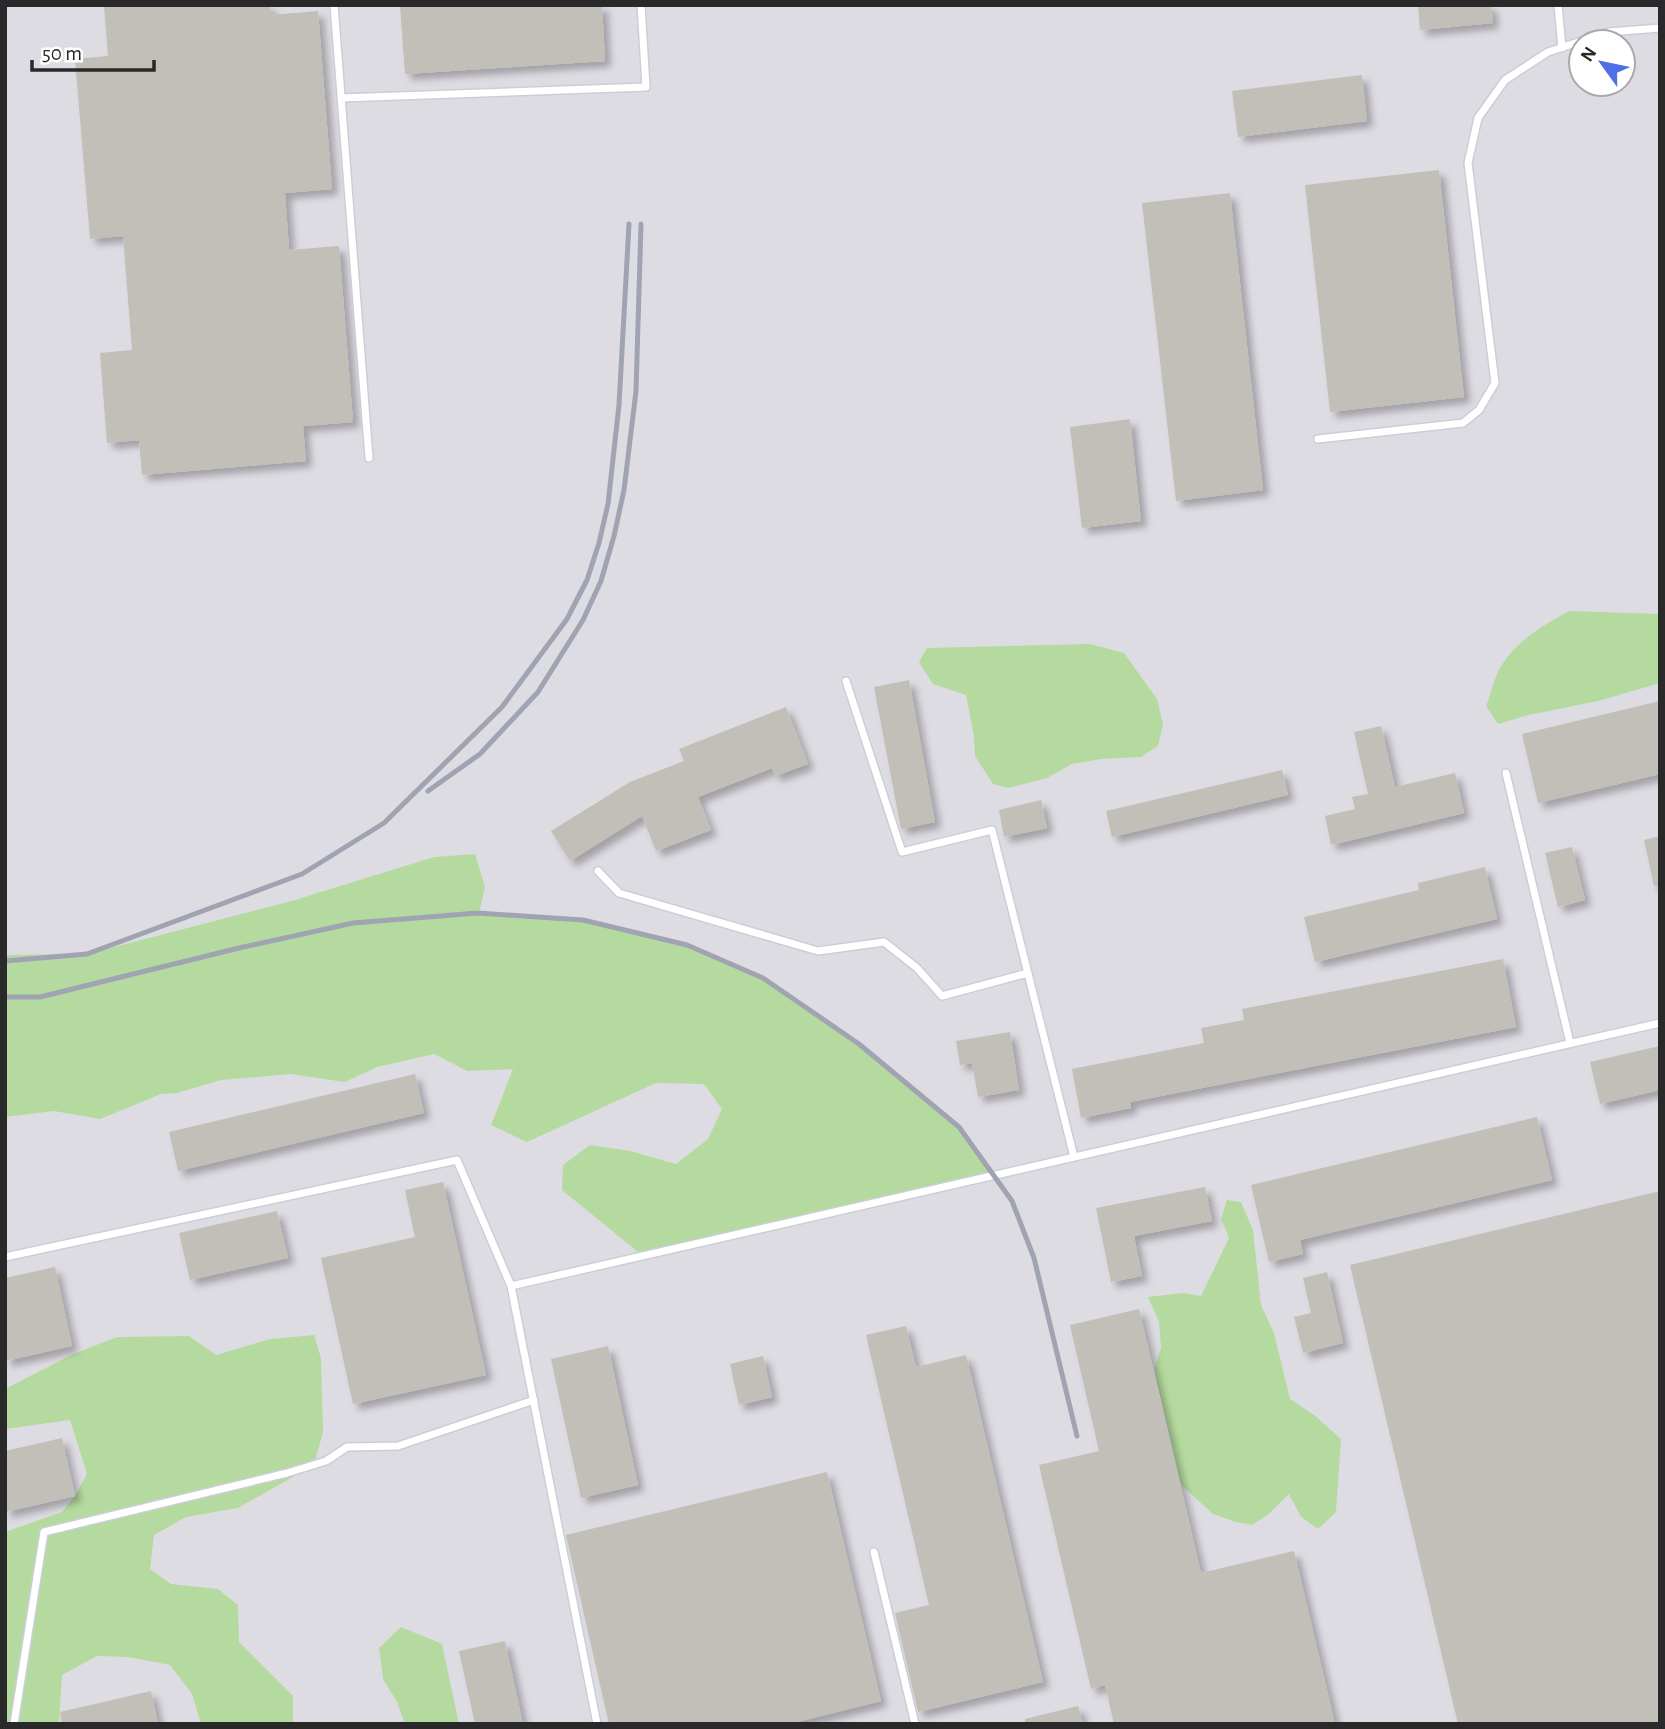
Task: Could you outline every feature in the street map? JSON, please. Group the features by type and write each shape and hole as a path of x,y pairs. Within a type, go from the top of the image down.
{"lane":[{"path":"334,5 369,458"},
{"path":"341,98 646,87 641,5"},
{"path":"1558,5 1562,48"},
{"path":"1318,439 1463,423 1479,410 1495,383 1468,163 1478,118 1504,80 1548,52 1609,32 1660,28"},
{"path":"846,681 902,852 992,830 1074,1157"},
{"path":"1506,773 1570,1043"},
{"path":"598,872 620,893 818,951 884,942 917,968 942,996 1028,973"},
{"path":"511,1286 1660,1023"},
{"path":"5,1257 457,1160 511,1286 597,1724"},
{"path":"14,1724 44,1532 287,1473 326,1461 347,1447 398,1446 534,1401"},
{"path":"874,1552 915,1724"}],"shaded area":[{"path":"5,5 1660,5 1660,1724 5,1724"}],"green space":[{"path":"1569,611 1660,614 1660,683 1598,701 1498,724 1486,706 1505,660 1530,636"},
{"path":"1090,644 1124,653 1157,699 1163,724 1158,746 1141,757 1072,764 1047,778 1008,788 993,784 975,756 966,695 933,684 919,662 927,648"},
{"path":"475,854 485,887 479,913 584,920 687,945 763,978 859,1044 959,1127 994,1175 643,1256 562,1190 563,1165 590,1145 630,1151 676,1164 708,1139 722,1109 704,1084 656,1083 527,1142 491,1125 513,1069 467,1071 434,1054 377,1067 345,1082 290,1074 221,1080 177,1093 161,1094 100,1119 54,1111 5,1117 5,955 87,954 295,900 434,857"},
{"path":"1227,1200 1241,1202 1253,1230 1261,1305 1274,1333 1290,1399 1314,1415 1341,1439 1336,1512 1318,1529 1301,1517 1289,1494 1270,1513 1252,1525 1213,1514 1181,1485 1154,1369 1161,1348 1159,1322 1148,1297 1183,1293 1201,1296 1229,1238 1221,1219"},
{"path":"314,1335 321,1358 323,1432 314,1465 238,1508 186,1517 154,1535 150,1569 171,1584 218,1589 238,1605 239,1642 293,1696 293,1724 201,1724 192,1694 170,1665 128,1657 97,1656 62,1675 59,1724 5,1724 5,1532 62,1512 87,1474 70,1420 5,1429 5,1389 73,1354 117,1337 189,1336 216,1355 270,1339"},
{"path":"401,1627 442,1644 459,1724 405,1724 397,1702 383,1679 379,1648"}],"building":[{"path":"104,5 270,5 271,15 318,11 332,189 285,193 289,250 339,246 353,422 303,426 306,461 142,475 139,440 107,443 100,353 132,350 123,236 90,239 75,59 108,56"},
{"path":"400,5 602,5 605,61 405,74"},
{"path":"1418,5 1491,5 1493,23 1420,30"},
{"path":"1362,75 1367,121 1238,137 1232,91"},
{"path":"1439,170 1464,397 1330,412 1305,185"},
{"path":"1230,193 1263,490 1176,501 1142,203"},
{"path":"1130,419 1141,521 1082,528 1070,427"},
{"path":"909,680 935,822 901,829 874,687"},
{"path":"1660,701 1660,774 1538,803 1522,734"},
{"path":"786,707 808,764 775,776 772,768 698,797 711,830 656,851 642,816 570,861 551,831 630,782 684,761 679,749"},
{"path":"1381,726 1395,787 1455,773 1464,813 1331,845 1325,816 1355,809 1352,797 1368,794 1354,732"},
{"path":"1282,770 1288,795 1112,837 1106,811"},
{"path":"1041,800 1047,828 1004,837 999,810"},
{"path":"1660,836 1660,886 1654,886 1644,840"},
{"path":"1572,847 1585,900 1558,907 1545,853"},
{"path":"1485,867 1497,919 1315,962 1304,917 1419,890 1418,883"},
{"path":"1503,959 1516,1027 1130,1102 1131,1108 1081,1118 1072,1069 1204,1043 1201,1028 1244,1020 1242,1009"},
{"path":"1010,1032 1019,1090 978,1097 972,1063 960,1065 956,1041"},
{"path":"1660,1046 1660,1090 1600,1104 1590,1062"},
{"path":"415,1074 424,1113 178,1171 169,1132"},
{"path":"1537,1117 1552,1180 1300,1240 1303,1254 1269,1262 1251,1185"},
{"path":"443,1182 486,1375 353,1404 321,1258 415,1237 405,1190"},
{"path":"1205,1187 1212,1221 1134,1236 1142,1276 1111,1282 1096,1208"},
{"path":"1660,1191 1660,1724 1458,1724 1350,1265"},
{"path":"277,1211 288,1258 190,1280 179,1233"},
{"path":"55,1267 72,1346 5,1361 5,1278"},
{"path":"1327,1272 1343,1343 1303,1353 1294,1317 1311,1313 1303,1278"},
{"path":"1139,1309 1201,1573 1294,1551 1335,1724 1114,1724 1105,1685 1091,1689 1039,1465 1099,1451 1070,1325"},
{"path":"906,1326 916,1367 966,1355 1043,1682 918,1712 895,1613 929,1605 866,1335"},
{"path":"608,1346 638,1485 581,1498 551,1359"},
{"path":"763,1356 772,1397 739,1405 730,1364"},
{"path":"62,1438 75,1496 5,1512 5,1451"},
{"path":"827,1472 881,1701 789,1724 609,1724 566,1535"},
{"path":"505,1641 523,1724 475,1724 459,1651"},
{"path":"151,1691 158,1724 62,1724 60,1712"},
{"path":"1078,1706 1083,1724 1025,1724 1025,1719"}],"railway":[{"path":"5,961 87,954 302,874 384,823 502,707 567,619 587,580 599,543 608,504 619,405 629,224"},
{"path":"428,791 480,754 538,692 583,620 601,581 624,490 636,391 641,224"},
{"path":"5,997 40,997 353,923 478,913 583,920 687,945 763,978 859,1044 959,1127 1012,1201 1034,1258 1077,1436"}]}
